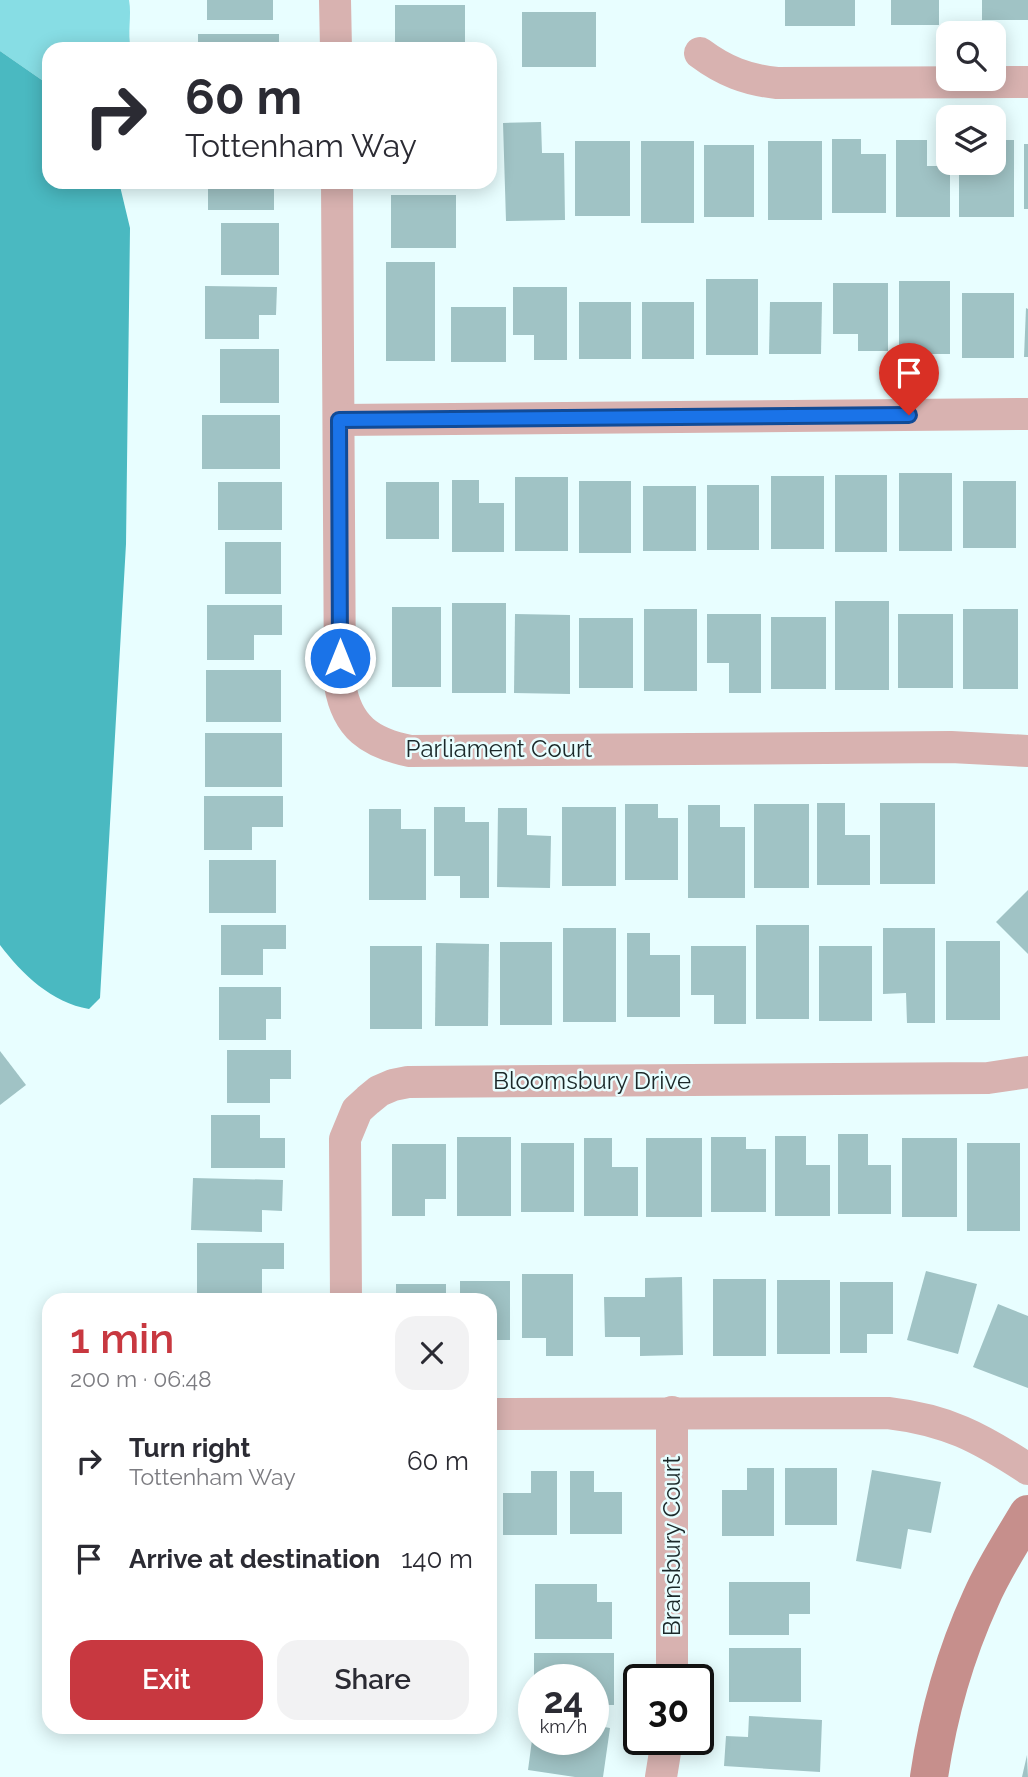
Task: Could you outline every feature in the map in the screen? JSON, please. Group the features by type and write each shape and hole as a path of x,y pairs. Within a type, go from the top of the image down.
{"street":[{"path":"335,0 336,42"},
{"path":"700,53 715,65 734,74 777,83 1028,82"},
{"name":"Parliament Court","path":"337,189 340,685 350,717 374,740 410,751 951,747 1028,751"},
{"path":"339,420 1028,414"},
{"name":"Bloomsbury Drive","path":"346,1293 345,1139 357,1110 379,1091 393,1085 422,1082 988,1078 1028,1072"},
{"name":"Bransbury Court","path":"672,1412 672,1664"},
{"path":"497,1414 863,1412 913,1416 965,1431 1028,1469"},
{"path":"929,1777 953,1669 981,1597 1028,1514"},
{"path":"661,1777 665,1755"}],"shaded area":[{"path":"0,0 129,0 130,42 42,42 42,80 0,51"},
{"path":"0,51 42,80 42,189 121,189 130,228 126,544 100,998 89,1009 63,1001 39,986 0,945"}],"building":[{"path":"207,0 273,0 273,20 207,20"},
{"path":"785,0 855,0 855,26 785,26"},
{"path":"891,0 939,0 939,21 936,21 936,25 891,25"},
{"path":"982,0 1028,0 1028,20 982,20"},
{"path":"395,5 465,5 465,42 395,42"},
{"path":"522,12 596,12 596,67 522,67"},
{"path":"198,34 279,34 279,42 198,42"},
{"path":"541,122 542,153 564,153 565,220 506,221 503,123"},
{"path":"832,139 861,139 861,154 886,154 886,213 832,213"},
{"path":"896,140 927,140 927,166 936,166 936,175 950,175 950,217 896,217"},
{"path":"1006,140 1014,140 1014,217 959,217 959,175 1006,175"},
{"path":"575,141 630,141 630,216 575,216"},
{"path":"641,141 694,141 694,223 641,223"},
{"path":"768,141 822,141 822,220 768,220"},
{"path":"1024,144 1028,144 1028,209 1024,209"},
{"path":"704,145 754,145 754,217 704,217"},
{"path":"208,189 274,189 274,210 208,210"},
{"path":"391,195 456,195 456,248 391,248"},
{"path":"221,223 279,223 279,275 221,275"},
{"path":"386,262 435,262 435,361 386,361"},
{"path":"706,279 758,279 758,355 706,355"},
{"path":"899,281 950,281 950,354 899,354"},
{"path":"833,283 888,283 888,351 858,351 858,334 833,334"},
{"path":"205,286 277,287 276,315 259,315 259,339 205,339"},
{"path":"513,287 567,287 567,360 534,360 534,335 513,335"},
{"path":"962,293 1014,293 1014,358 962,358"},
{"path":"579,302 631,302 631,359 579,359"},
{"path":"642,302 694,302 694,359 642,359"},
{"path":"770,302 822,302 821,354 769,354"},
{"path":"451,307 506,307 506,362 451,362"},
{"path":"1026,308 1028,357 1024,357"},
{"path":"220,349 279,349 279,403 220,403"},
{"path":"202,415 280,415 280,469 202,469"},
{"path":"899,473 952,473 952,551 899,551"},
{"path":"835,475 887,475 887,552 835,552"},
{"path":"771,476 824,476 824,549 771,549"},
{"path":"515,477 568,477 568,551 515,551"},
{"path":"452,480 479,480 479,503 504,503 504,552 452,552"},
{"path":"579,481 631,481 631,553 579,553"},
{"path":"963,481 1016,481 1016,548 963,548"},
{"path":"218,482 282,482 282,530 218,530"},
{"path":"386,482 439,482 439,539 386,539"},
{"path":"707,485 759,485 759,550 707,550"},
{"path":"643,486 696,486 696,551 643,551"},
{"path":"225,542 281,542 281,594 225,594"},
{"path":"835,601 889,601 889,690 835,690"},
{"path":"452,603 506,603 506,693 452,693"},
{"path":"207,605 282,605 282,635 254,635 254,660 207,660"},
{"path":"392,607 441,607 441,687 392,687"},
{"path":"644,609 697,609 697,691 644,691"},
{"path":"963,609 1018,609 1018,689 963,689"},
{"path":"515,614 570,615 570,694 514,693"},
{"path":"707,614 761,614 761,693 729,693 729,663 707,663"},
{"path":"898,614 953,614 953,688 898,688"},
{"path":"771,617 826,617 826,689 771,689"},
{"path":"579,618 633,618 633,688 579,688"},
{"path":"206,670 281,670 281,722 206,722"},
{"path":"205,733 282,733 282,787 205,787"},
{"path":"204,796 283,796 283,827 252,827 252,850 204,850"},
{"path":"817,803 845,803 845,835 870,835 870,885 817,885"},
{"path":"880,803 935,803 935,884 880,884"},
{"path":"625,804 658,804 658,818 678,818 678,880 625,880"},
{"path":"754,804 809,804 809,888 754,888"},
{"path":"688,805 720,805 720,827 745,827 745,898 688,898"},
{"path":"434,807 465,807 465,822 489,822 489,898 460,898 460,876 434,876"},
{"path":"562,807 616,807 616,886 562,886"},
{"path":"498,808 527,808 527,835 551,836 550,888 497,887"},
{"path":"369,809 401,809 401,829 426,829 426,900 369,900"},
{"path":"209,860 276,860 276,913 209,913"},
{"path":"1028,890 1028,954 996,922"},
{"path":"221,925 286,925 286,949 263,949 263,975 221,975"},
{"path":"756,925 809,925 809,1019 756,1019"},
{"path":"563,928 616,928 616,1022 563,1022"},
{"path":"883,928 935,928 935,1023 907,1023 906,993 883,994"},
{"path":"627,933 650,933 650,955 680,955 680,1017 627,1017"},
{"path":"946,941 1000,941 1000,1020 946,1020"},
{"path":"500,942 552,942 552,1025 500,1025"},
{"path":"436,943 489,944 488,1026 435,1026"},
{"path":"370,946 422,946 422,1029 370,1029"},
{"path":"691,946 746,946 746,1024 714,1024 714,995 691,995"},
{"path":"819,946 872,946 872,1021 819,1021"},
{"path":"219,987 281,987 281,1019 266,1019 266,1040 219,1040"},
{"path":"227,1050 291,1050 291,1079 270,1079 270,1103 227,1103"},
{"path":"0,1051 26,1085 0,1105"},
{"path":"211,1115 260,1115 260,1138 285,1138 285,1168 211,1168"},
{"path":"838,1134 868,1134 868,1165 891,1165 891,1214 838,1214"},
{"path":"775,1136 806,1136 806,1165 830,1165 830,1216 775,1216"},
{"path":"457,1137 511,1137 511,1216 457,1216"},
{"path":"711,1137 746,1137 746,1149 766,1149 766,1212 711,1212"},
{"path":"584,1138 612,1138 612,1167 638,1167 638,1216 584,1216"},
{"path":"646,1138 702,1138 702,1217 646,1217"},
{"path":"902,1138 957,1138 957,1217 902,1217"},
{"path":"521,1143 574,1143 574,1212 521,1212"},
{"path":"967,1143 1020,1143 1020,1231 967,1231"},
{"path":"392,1144 446,1144 446,1199 425,1199 425,1216 392,1216"},
{"path":"193,1178 283,1180 282,1211 262,1210 262,1232 191,1230"},
{"path":"197,1243 284,1243 284,1269 262,1269 262,1293 197,1293"},
{"path":"926,1271 977,1284 958,1354 907,1340"},
{"path":"522,1274 573,1274 573,1356 546,1356 546,1338 522,1338"},
{"path":"682,1277 683,1355 640,1356 640,1337 605,1337 604,1297 645,1297 645,1278"},
{"path":"713,1279 766,1279 766,1356 713,1356"},
{"path":"777,1280 830,1280 830,1354 777,1354"},
{"path":"460,1281 510,1281 510,1340 497,1340 497,1293 460,1293"},
{"path":"840,1282 893,1282 893,1334 867,1334 867,1353 840,1353"},
{"path":"396,1284 446,1284 446,1293 396,1293"},
{"path":"998,1304 1028,1316 1028,1388 973,1367"},
{"path":"747,1468 774,1468 774,1536 722,1536 722,1490 747,1490"},
{"path":"785,1468 837,1468 837,1525 785,1525"},
{"path":"872,1470 941,1482 931,1533 908,1529 901,1569 856,1561"},
{"path":"531,1471 557,1471 557,1535 503,1535 503,1493 531,1493"},
{"path":"570,1471 594,1471 594,1492 622,1492 622,1534 570,1534"},
{"path":"729,1582 810,1582 810,1614 789,1614 789,1635 729,1635"},
{"path":"535,1584 597,1584 597,1602 612,1602 612,1639 535,1639"},
{"path":"729,1648 801,1648 801,1702 729,1702"},
{"path":"534,1653 614,1653 614,1705 609,1705 609,1664 534,1664"},
{"path":"749,1716 822,1720 820,1772 724,1766 726,1736 748,1737"},
{"path":"530,1755 606,1755 603,1777 575,1777 528,1770"},
{"path":"1027,1755 1028,1777 1022,1777"}],"route":[{"path":"340,658 339,420 909,415"}]}
